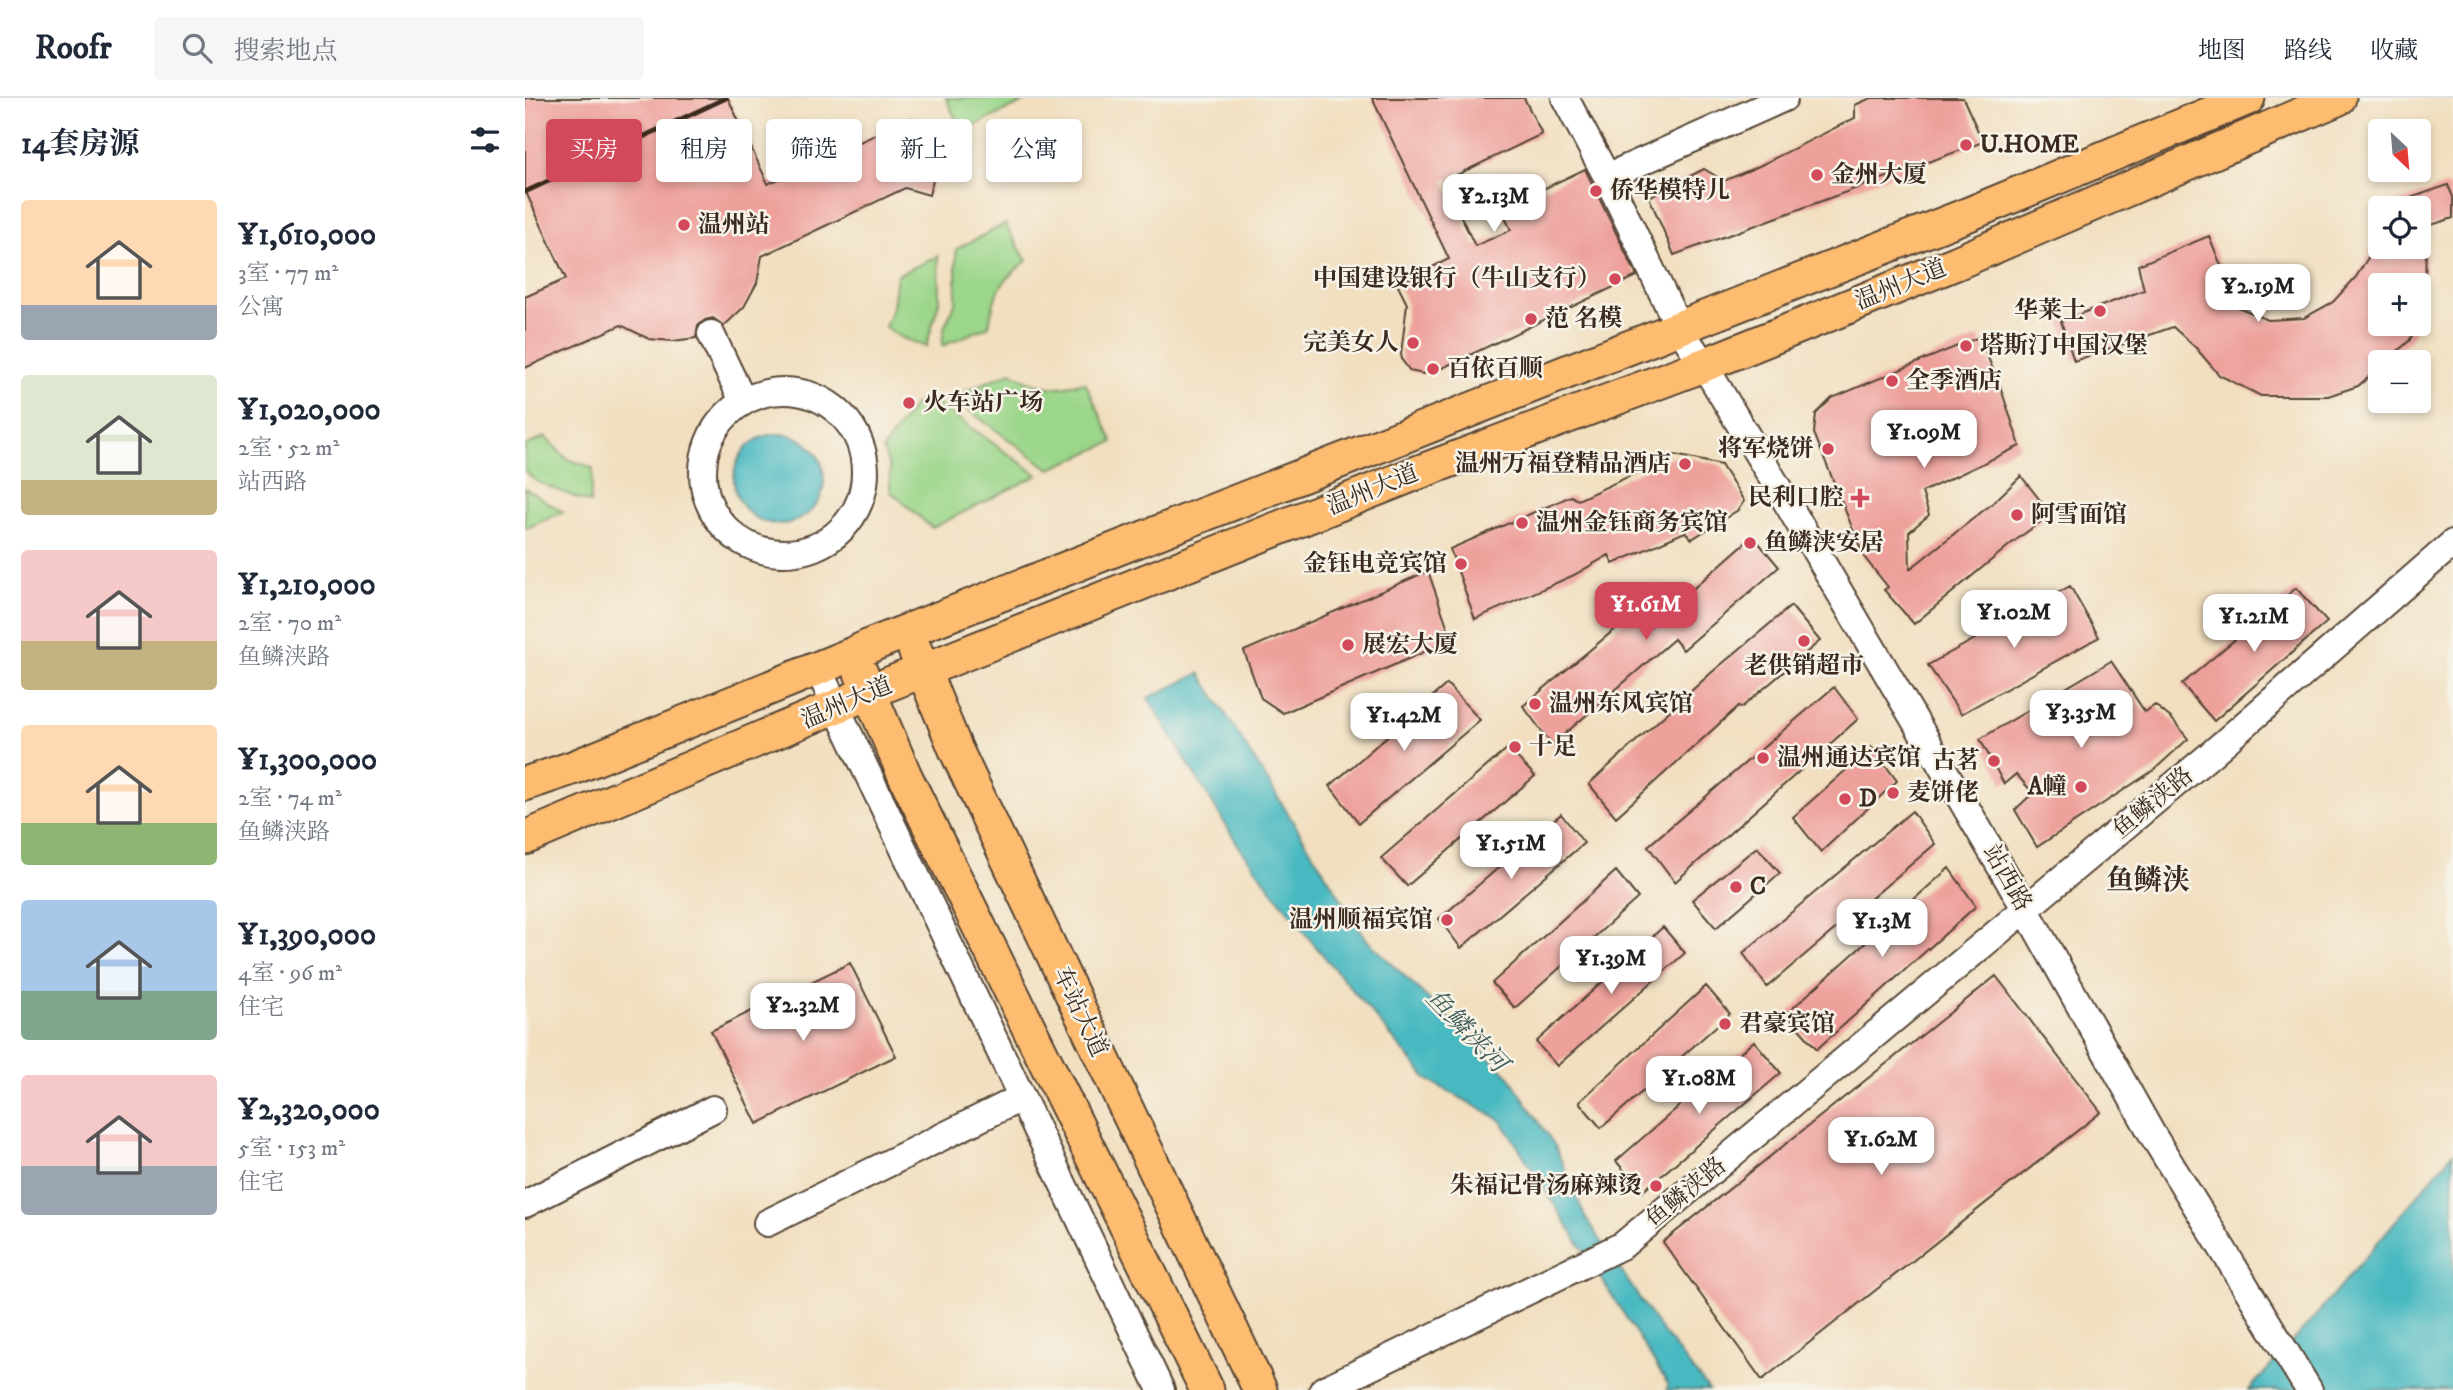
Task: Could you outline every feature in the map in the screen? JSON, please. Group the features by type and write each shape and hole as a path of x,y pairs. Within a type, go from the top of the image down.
{"main road":[{"name":"温州大道","path":"525,784 575,767 907,631 1994,203 2248,98"},
{"name":"温州大道","path":"525,838 924,670 1414,474 1705,365 1956,263 2339,98"},
{"name":"车站大道","path":"907,631 956,750 1260,1390"},
{"path":"853,654 905,776 1207,1390"}],"street":[{"name":"站西路","path":"1565,98 1607,177 1679,328 1705,365 2026,910 2152,1134 2309,1390"},
{"path":"1607,177 1784,98"},
{"path":"711,334 743,401"},
{"path":"784,390 815,396 842,414 860,440 866,471 859,503 841,529 814,547 782,553 751,547 725,529 707,502 701,471 708,440 726,413 743,401 784,390"},
{"name":"鱼鳞浃路","path":"1323,1390 1623,1245 2210,755 2453,543"},
{"path":"818,669 1161,1390"},
{"path":"767,1223 1021,1098"},
{"path":"525,1204 713,1109"}],"green space":[{"path":"946,98 1032,98 972,127 972,119 956,119"},
{"path":"1005,224 1027,261 1004,281 993,304 989,326 942,346 944,328 956,301 956,249"},
{"path":"938,256 939,302 926,347 900,337 885,327 893,306 897,275"},
{"path":"1011,372 1047,387 1064,387 1085,382 1113,442 1050,469 950,397"},
{"path":"936,403 1038,475 932,528 890,491 890,469 883,449 915,404"},
{"path":"545,437 567,459 593,468 590,503 537,482 525,471 525,446"},
{"path":"525,488 563,512 527,528"}],"water":[{"path":"779,434 796,437 811,447 821,462 824,479 821,496 811,511 796,521 779,524 762,521 747,511 737,496 734,479 737,462 747,447 762,437"},
{"path":"1200,673 1367,940 1508,1075 1555,1146 1585,1217 1658,1326 1709,1390 1667,1390 1668,1384 1501,1120 1428,1080 1307,936 1238,845 1148,698"},
{"path":"2453,1153 2453,1390 2249,1390 2313,1319"}],"building":[{"name":"温州站","path":"525,98 728,98 738,119 656,119 656,182 752,182 752,150 768,184 862,182 862,141 876,134 876,182 933,182 929,195 905,188 762,256 757,283 744,307 724,326 713,318 705,320 698,326 696,338 673,341 649,339 621,325 525,368 525,297 566,279 525,190"},
{"path":"1372,98 1524,98 1542,134 1444,181 1475,246 1511,230 1501,209 1585,169 1637,276 1438,370 1423,374 1410,371 1401,354 1407,304 1397,284 1449,259"},
{"name":"金州大厦","path":"1871,98 1963,98 1983,142 1674,255 1649,197 1704,169 1724,181 1759,166 1855,118 1855,105"},
{"path":"2448,185 2453,197 2453,218 2431,225 2431,196 2416,196"},
{"path":"2209,236 2238,307 2268,320 2304,318 2333,302 2356,277 2368,258 2426,259 2425,273 2368,273 2368,336 2412,336 2399,350 2368,350 2368,377 2358,386 2328,396 2261,396 2219,375 2173,327 2074,361 2061,321 2144,290 2138,265"},
{"path":"1979,337 1999,383 2020,446 1922,492 1929,515 1909,532 1910,569 1994,502 2021,476 2051,514 1914,624 1884,590 1888,587 1864,557 1814,433 1816,414 1832,398"},
{"path":"1675,455 1721,465 1744,501 1738,510 1692,539 1685,532 1613,564 1609,555 1574,575 1475,619 1450,549 1571,496 1578,500"},
{"path":"1753,536 1779,567 1683,650 1674,639 1552,745 1523,706 1632,615 1645,631"},
{"name":"展宏大厦","path":"1428,571 1452,640 1283,713 1261,698 1244,651"},
{"path":"2070,586 2099,637 1961,714 1928,665"},
{"path":"2296,588 2327,622 2214,721 2182,684"},
{"path":"1791,606 1820,641 1741,708 1739,706 1616,817 1589,784 1711,673"},
{"path":"2111,661 2145,712 2155,705 2172,719 2188,739 2154,770 2037,847 2015,810 2033,793 2016,774 2004,784 1980,739"},
{"path":"1447,684 1480,720 1359,823 1330,786"},
{"path":"1834,687 1858,719 1675,882 1648,846"},
{"name":"D","path":"1872,747 1897,781 1821,852 1793,817"},
{"path":"1508,748 1535,776 1407,886 1381,858"},
{"path":"1912,811 1935,844 1767,987 1743,953"},
{"path":"1561,814 1584,843 1461,948 1439,919"},
{"name":"C","path":"1757,847 1780,873 1716,928 1692,900"},
{"path":"1949,868 1976,906 1817,1049 1786,1014"},
{"path":"1616,871 1638,898 1515,1008 1492,983"},
{"path":"1663,927 1685,953 1557,1066 1536,1042"},
{"path":"850,963 896,1056 757,1124 711,1031"},
{"path":"1996,976 2101,1112 1762,1380 1663,1242"},
{"path":"1706,986 1730,1014 1601,1128 1579,1102"},
{"path":"1754,1041 1781,1073 1642,1192 1616,1161"}],"railway":[{"path":"525,192 726,98"}],"place":[{"name":"U.HOME","path":"1966,145"},
{"name":"金州大厦","path":"1817,175"},
{"name":"侨华模特儿","path":"1596,191"},
{"name":"温州站","path":"684,225"},
{"name":"中国建设银行（牛山支行）","path":"1615,279"},
{"name":"华莱士","path":"2100,311"},
{"name":"范 名模","path":"1531,319"},
{"name":"完美女人","path":"1413,343"},
{"name":"塔斯汀中国汉堡","path":"1966,346"},
{"name":"百依百顺","path":"1433,369"},
{"name":"全季酒店","path":"1892,381"},
{"name":"火车站广场","path":"909,403"},
{"name":"将军烧饼","path":"1828,449"},
{"name":"温州万福登精品酒店","path":"1685,464"},
{"name":"民利口腔","path":"1860,498"},
{"name":"阿雪面馆","path":"2017,515"},
{"name":"温州金钰商务宾馆","path":"1522,523"},
{"name":"鱼鳞浃安居","path":"1750,543"},
{"name":"金钰电竞宾馆","path":"1461,564"},
{"name":"老供销超市","path":"1804,641"},
{"name":"展宏大厦","path":"1348,645"},
{"name":"温州东风宾馆","path":"1535,704"},
{"name":"十足","path":"1515,747"},
{"name":"温州通达宾馆","path":"1763,758"},
{"name":"古茗","path":"1994,761"},
{"name":"A幢","path":"2081,787"},
{"name":"麦饼佬","path":"1893,793"},
{"name":"D","path":"1845,799"},
{"name":"C","path":"1736,887"},
{"name":"温州顺福宾馆","path":"1447,920"},
{"name":"君豪宾馆","path":"1725,1024"},
{"name":"朱福记骨汤麻辣烫","path":"1656,1186"}],"district":[{"name":"鱼鳞浃","path":"2148,880"}],"water label":[{"name":"鱼鳞浃河","path":"1466,1031"}]}
